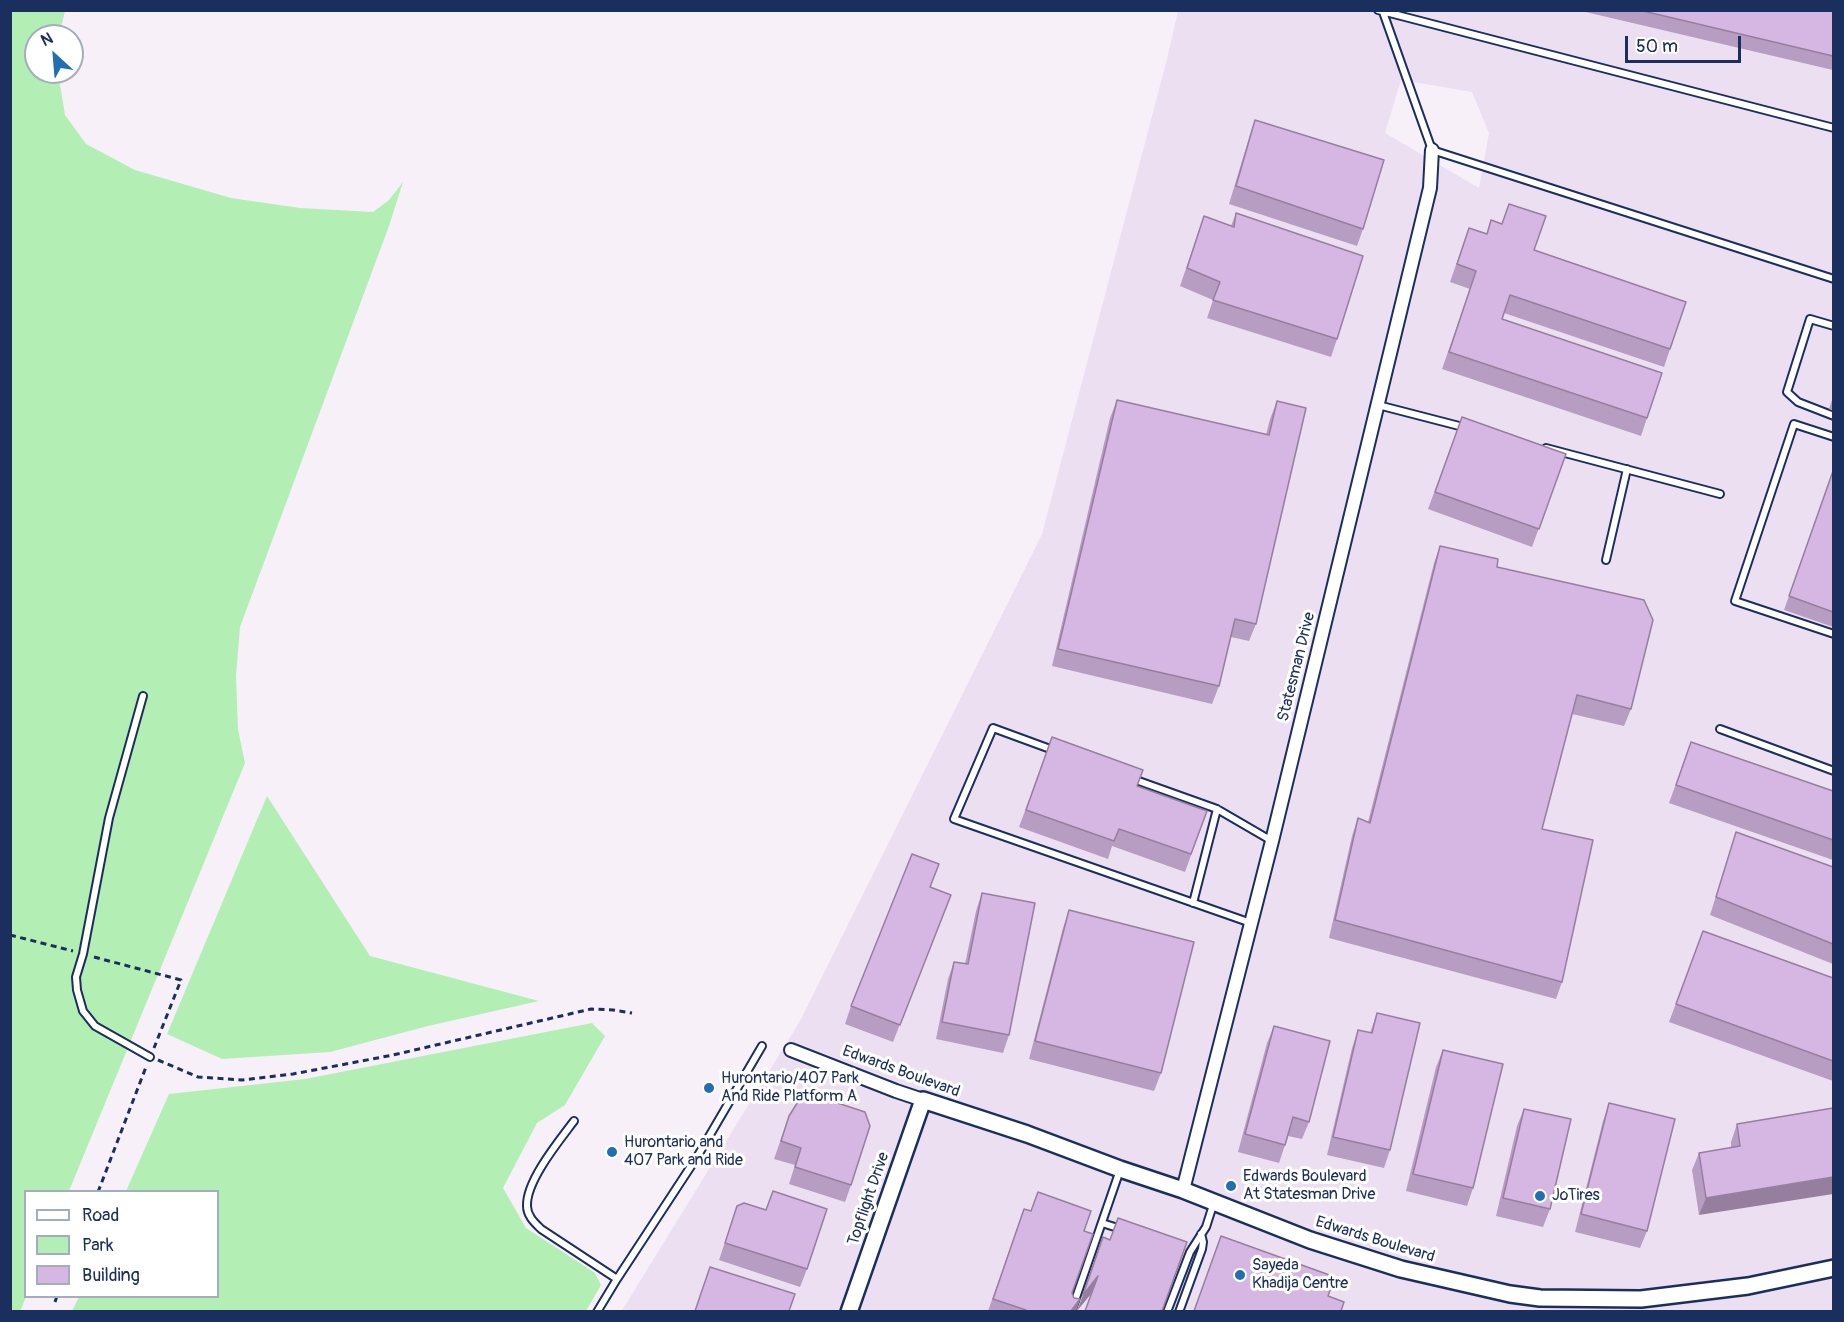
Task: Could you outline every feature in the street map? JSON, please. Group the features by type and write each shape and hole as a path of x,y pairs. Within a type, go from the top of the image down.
{"street":[{"name":"Statesman Drive","path":"1184,1190 1272,841 1430,188 1432,150"},
{"name":"Edwards Boulevard","path":"790,1050 896,1091 1027,1134 1184,1190 1310,1240 1401,1269 1490,1290 1530,1297 1641,1299 1749,1286 1833,1268"},
{"name":"Topflight Drive","path":"849,1311 923,1100"}],"lane":[{"path":"1381,11 1833,128"},
{"path":"1381,11 1432,150 1833,279"},
{"path":"1833,326 1810,319 1787,392 1798,402 1833,416"},
{"path":"1377,404 1479,431"},
{"path":"1833,437 1794,424 1735,601 1833,634"},
{"path":"1536,445 1720,494"},
{"path":"1606,560 1627,469"},
{"path":"143,696 109,818 83,954 76,976 83,1011 95,1026 150,1057"},
{"path":"1060,753 993,728 954,819 1251,923"},
{"path":"1720,729 1833,771"},
{"path":"1128,777 1217,809 1272,841"},
{"path":"1193,903 1217,809"},
{"path":"597,1311 697,1157 762,1046"},
{"path":"574,1121 531,1185 526,1207 532,1221 541,1229 617,1279"},
{"path":"1071,1311 1120,1169"},
{"path":"1167,1311 1190,1252 1206,1227 1214,1202"},
{"path":"1102,1223 1124,1230"},
{"path":"1179,1311 1202,1249 1201,1234"},
{"path":"1179,1249 1190,1252"}],"path":[{"path":"10,935 181,980 98,1190"},
{"path":"150,1057 198,1077 242,1080 293,1074 393,1055 591,1009 632,1013"},
{"path":"55,1302 56,1298"}],"shaded area":[{"path":"1178,11 1833,11 1833,1311 621,1312 800,1021 1042,534","holes":["1401,80 1472,92 1489,133 1479,188 1385,133"]}],"green space":[{"path":"10,11 65,11 62,24 24,24 24,84 60,84 65,115 86,144 135,170 231,198 300,208 373,212 389,200 403,182 389,226 240,627 236,676 238,729 245,763 69,1190 24,1190 26,1298 20,1312 10,1311"},
{"path":"267,796 370,956 539,1001 428,1026 330,1052 222,1059 167,1034"},
{"path":"592,1023 605,1036 565,1105 537,1123 503,1188 526,1228 595,1273 601,1285 586,1311 72,1311 78,1298 219,1298 219,1190 126,1190 169,1094 305,1079"}],"building":[{"path":"1639,10 1833,10 1833,56"},
{"path":"1255,120 1384,160 1363,229 1236,186"},
{"path":"1509,204 1546,216 1534,250 1686,302 1670,349 1510,295 1502,319 1662,373 1647,418 1449,352 1476,271 1457,264 1469,228 1487,234 1491,220 1502,224"},
{"path":"1236,213 1363,256 1337,339 1213,300 1220,282 1187,268 1204,216 1234,227"},
{"path":"1117,400 1269,435 1277,401 1306,408 1256,624 1235,619 1219,686 1058,649"},
{"path":"1462,417 1566,454 1539,529 1435,492"},
{"path":"1833,471 1833,612 1789,596"},
{"path":"1440,546 1498,559 1497,567 1644,600 1653,620 1631,709 1577,695 1542,829 1593,840 1562,982 1335,920 1358,818 1370,823"},
{"path":"1052,737 1143,770 1137,786 1207,811 1191,854 1119,829 1114,841 1026,810"},
{"path":"1691,742 1833,791 1833,840 1676,785"},
{"path":"1736,832 1833,867 1833,944 1716,897"},
{"path":"912,854 939,864 930,887 951,895 900,1025 851,1006"},
{"path":"982,893 1035,903 1009,1035 942,1022 954,962 968,964"},
{"path":"1069,910 1194,942 1161,1073 1035,1041"},
{"path":"1703,931 1833,978 1833,1061 1676,1004"},
{"path":"1377,1013 1420,1023 1390,1150 1333,1137 1358,1030 1372,1033"},
{"path":"1274,1026 1330,1041 1309,1122 1293,1117 1285,1145 1245,1134"},
{"path":"1443,1050 1503,1064 1473,1188 1413,1174"},
{"path":"804,1092 865,1112 870,1126 851,1185 795,1167 801,1148 781,1141 789,1116"},
{"path":"1609,1103 1675,1119 1647,1231 1581,1214"},
{"path":"1833,1108 1833,1177 1706,1198 1699,1153 1740,1146 1737,1124"},
{"path":"1524,1109 1571,1119 1550,1209 1503,1198"},
{"path":"773,1191 827,1209 807,1269 725,1243 737,1206 744,1203 766,1210"},
{"path":"1038,1192 1091,1211 1084,1231 1093,1234 1072,1293 1074,1298 1080,1299 1071,1311 1026,1311 993,1299 1024,1209 1031,1211"},
{"path":"1118,1218 1187,1242 1162,1311 1085,1311 1098,1276 1083,1295 1103,1237 1110,1240"},
{"name":"Sayeda Khadija Centre","path":"1221,1236 1335,1277 1328,1296 1344,1302 1341,1311 1194,1311"},
{"path":"710,1267 795,1294 789,1311 695,1311"}],"place":[{"name":"Hurontario/407 Park And Ride Platform A","path":"709,1088"},
{"name":"Hurontario and 407 Park and Ride","path":"612,1152"},
{"name":"Edwards Boulevard At Statesman Drive","path":"1231,1186"},
{"name":"JoTires","path":"1540,1196"},
{"name":"Sayeda Khadija Centre","path":"1240,1275"}]}
